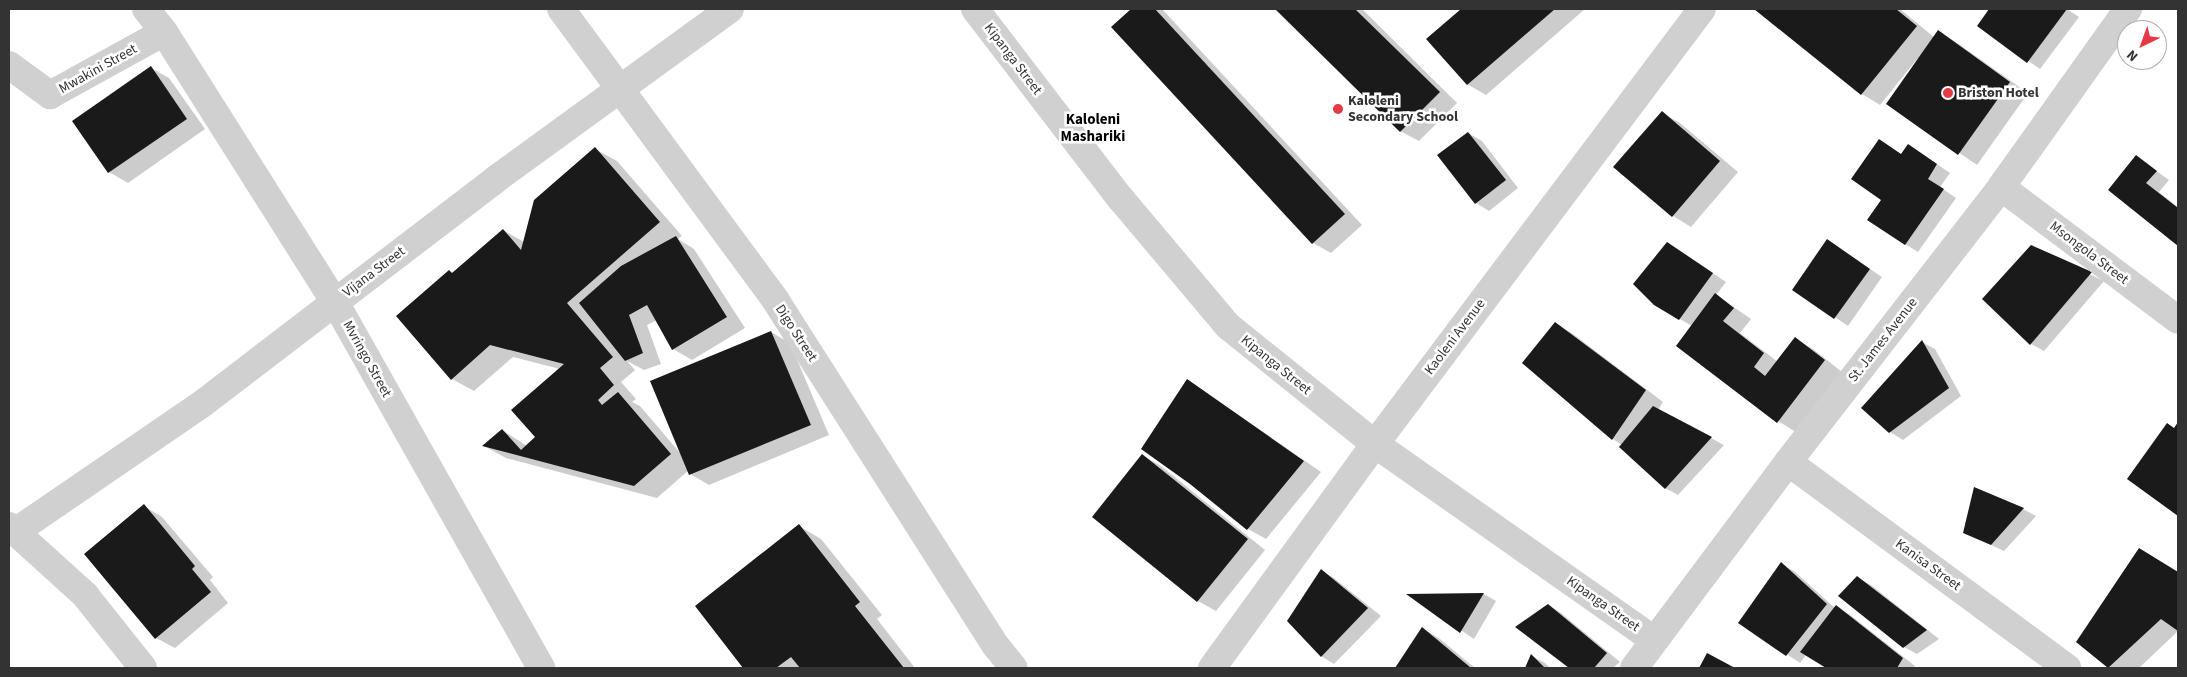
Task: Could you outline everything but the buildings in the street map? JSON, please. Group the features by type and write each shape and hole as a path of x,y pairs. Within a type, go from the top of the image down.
{"street":[{"name":"Mvringo Street","path":"146,9 164,32 335,302 541,668"},
{"name":"Digo Street","path":"561,9 776,301 996,646 1014,668"},
{"name":"Vijana Street","path":"12,529 202,404 619,88 730,9"},
{"name":"Kipanga Street","path":"975,9 1121,199 1228,326 1375,444 1654,640"},
{"name":"Kaoleni Avenue","path":"1212,668 1375,444 1702,9"},
{"name":"St. James Avenue","path":"1634,668 1788,462 2001,187 2128,9"},
{"name":"Mwakini Street","path":"9,65 50,95 164,32"},
{"name":"Msongola Street","path":"2001,187 2178,320"},
{"name":"Kanisa Street","path":"1788,462 2067,668"},
{"path":"12,529 85,595 143,668"}],"place":[{"name":"Briston Hotel","path":"1948,93"},
{"name":"Kaloleni Secondary School","path":"1338,109"}],"district":[{"name":"Kaloleni Mashariki","path":"1093,128"}]}
